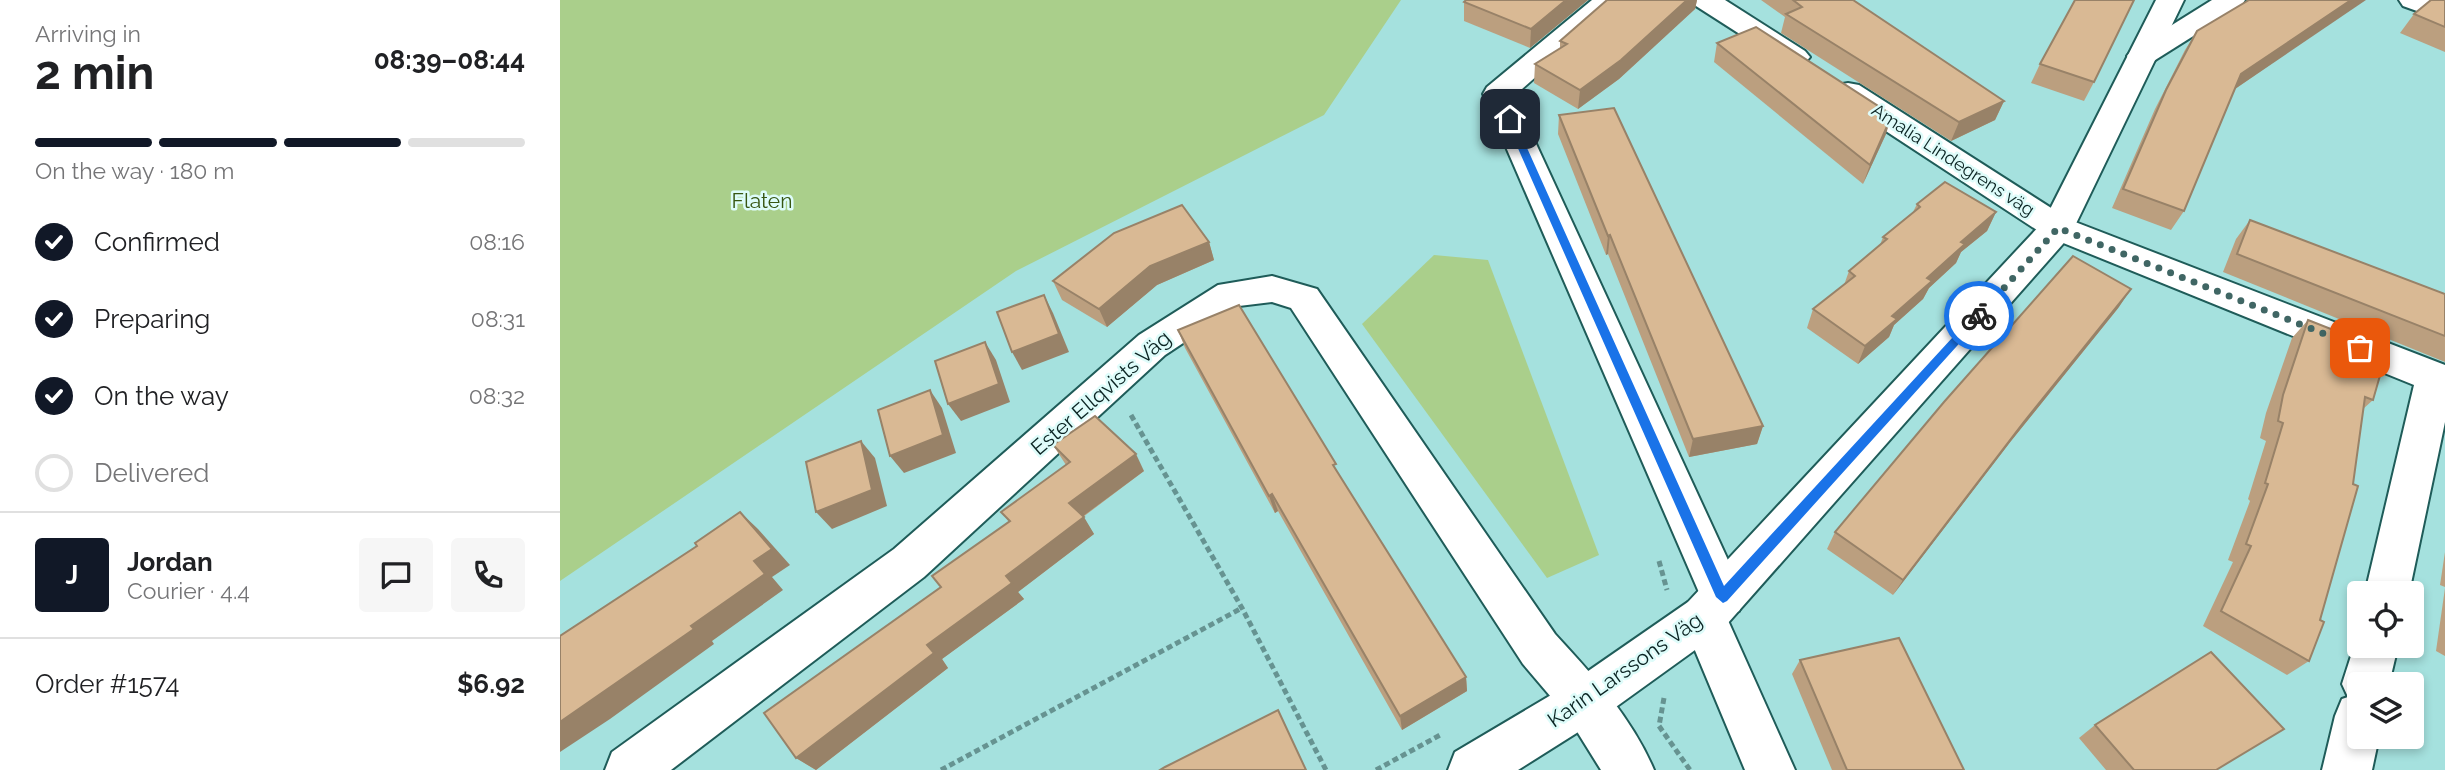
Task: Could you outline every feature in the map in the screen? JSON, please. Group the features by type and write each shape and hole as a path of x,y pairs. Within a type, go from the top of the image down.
{"street":[{"path":"1609,0 1499,94 1699,605 1770,770"},
{"name":"Amalia Lindegrens väg","path":"1706,0 2058,228 2440,379"},
{"name":"Karin Larssons Väg","path":"1473,770 1585,701 1699,605 2058,228 2169,0"},
{"path":"2142,56 2231,0"},
{"path":"2413,0 2445,13"},
{"name":"Ester Ellqvists Väg","path":"630,770 909,563 1152,345 1231,294 1272,289 1304,298 1539,649 1585,701 1629,770"},
{"path":"2390,581 2440,379"},
{"path":"2347,770 2352,749"}],"path":[{"path":"1112,381 1242,608 1326,770"},
{"path":"1656,548 1699,605"},
{"path":"941,770 1242,608"},
{"path":"1376,770 1453,728"}],"green space":[{"name":"Flaten","path":"560,0 1401,0 1324,115 1016,271 560,581"},
{"path":"1434,255 1488,260 1599,555 1547,578 1362,324"}],"building":[{"path":"1566,0 1531,29 1464,2"},
{"path":"1607,0 1687,0 1621,60 1580,90 1535,64 1567,44 1560,41"},
{"path":"1793,0 1853,0 2004,101 1959,122 1786,14 1802,7"},
{"path":"2075,0 2134,0 2094,82 2040,64"},
{"path":"2249,0 2351,0 2241,74 2184,211 2123,189 2166,90 2197,31"},
{"path":"2431,0 2445,0 2445,27 2414,14"},
{"path":"1756,27 1892,115 1870,165 1717,43"},
{"path":"1614,108 1763,426 1693,439 1559,115"},
{"path":"1945,182 1996,212 1961,242 1965,244 1927,278 1932,281 1892,316 1897,319 1865,346 1813,309 1855,276 1849,271 1887,239 1883,237 1920,207 1917,204"},
{"path":"1182,205 1209,242 1150,266 1099,309 1053,281 1114,233"},
{"path":"2250,220 2445,294 2445,336 2237,254"},
{"path":"2073,256 2131,289 2023,423 1903,580 1835,532 1944,402"},
{"path":"1044,295 1059,334 1012,352 997,312"},
{"path":"1239,305 1336,464 1333,465 1466,677 1400,716 1272,494 1269,496 1178,330"},
{"path":"2308,320 2387,351 2373,400 2365,397 2353,484 2358,486 2320,620 2324,622 2309,661 2221,611 2251,546 2246,544 2268,484 2265,483 2283,423 2278,421 2283,395"},
{"path":"985,342 999,384 948,404 935,361"},
{"path":"930,390 943,435 890,456 878,410"},
{"path":"1095,416 1136,454 1069,503 1084,517 1006,576 1012,583 927,645 934,653 796,758 764,713 941,587 932,576 1010,521 1001,512 1070,462 1053,445"},
{"path":"861,441 872,490 816,512 806,462"},
{"path":"740,512 772,549 754,561 765,574 691,626 694,629 560,722 560,636 697,546 695,543"},
{"path":"1899,638 1964,770 1847,770 1800,660"},
{"path":"2211,652 2284,729 2216,770 2134,770 2095,725"},
{"path":"1278,710 1306,770 1160,770 1165,767"}],"way so far":[{"path":"1979,316 2058,228 2360,348"}],"route":[{"path":"1510,119 1723,597 1979,316"}]}
